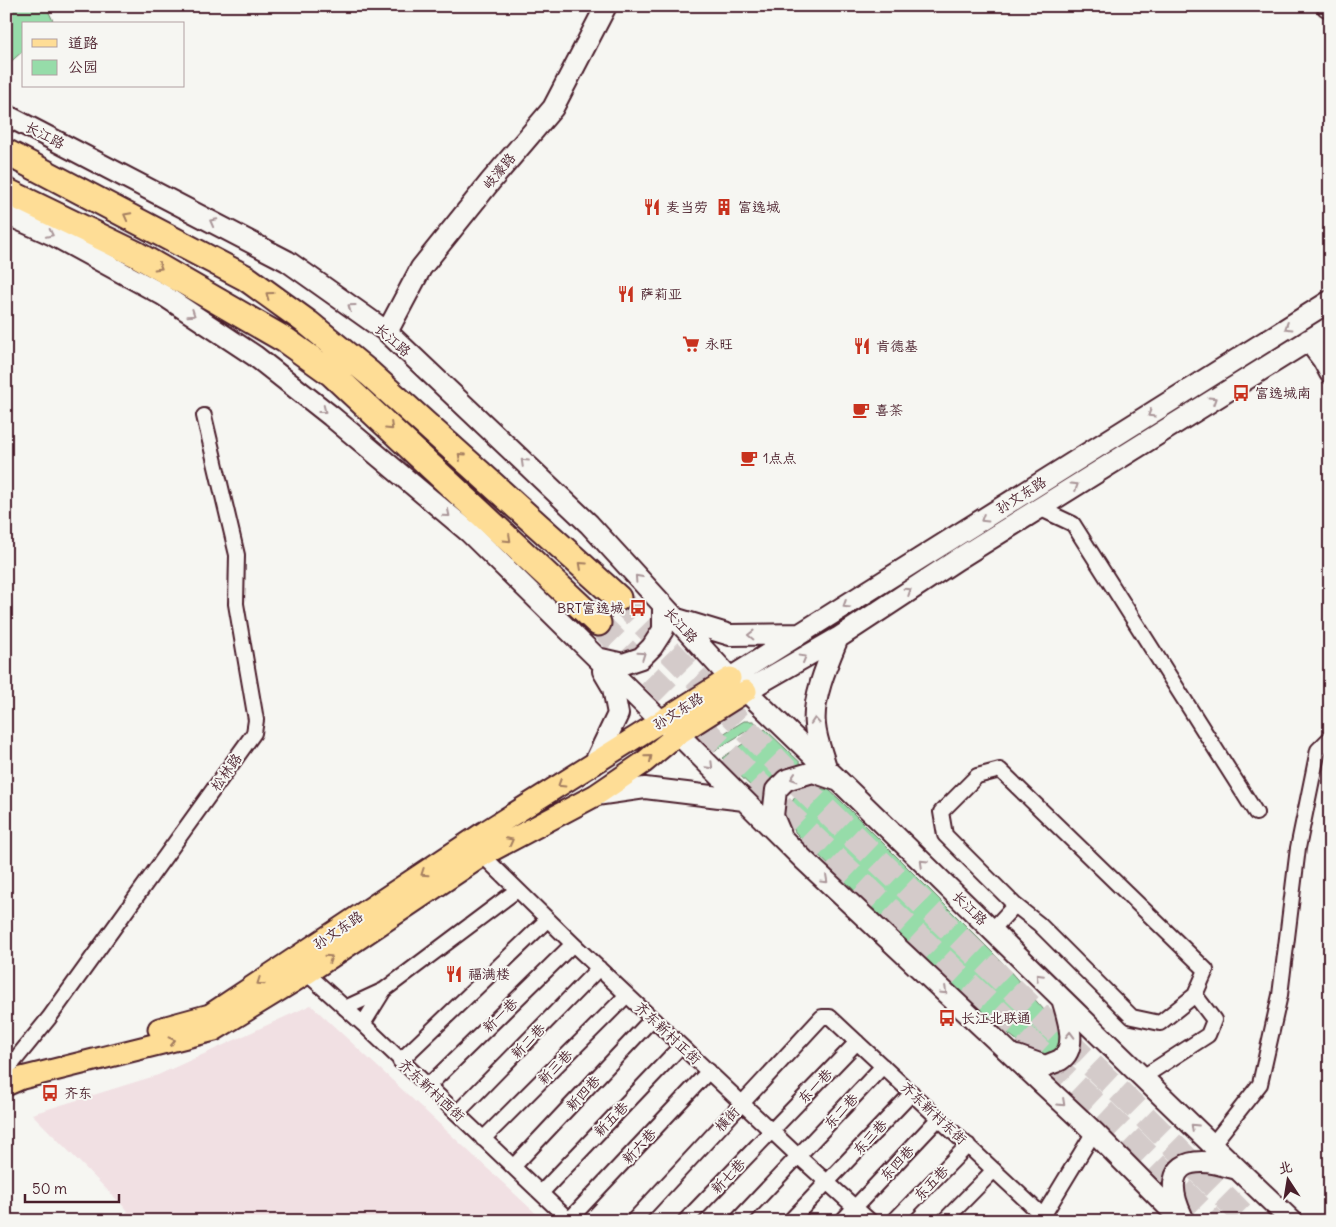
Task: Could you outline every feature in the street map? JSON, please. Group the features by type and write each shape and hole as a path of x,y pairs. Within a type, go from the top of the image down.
{"highway":[{"path":"6,152 246,278 308,323 370,374 618,598"},
{"path":"6,191 145,259 286,340 332,373 598,623"}],"main road":[{"name":"岐濠路","path":"387,332 421,268 490,182 553,108 606,6"},
{"name":"长江路","path":"8,116 287,261 387,332 589,524 738,685 1292,1221"},
{"path":"6,214 51,234 163,295 254,356 331,416 469,532 782,838 1094,1132 1183,1221"},
{"name":"孙文东路","path":"738,685 800,634 1330,301"},
{"name":"孙文东路","path":"7,1075 22,1078 214,1030 300,967 476,849 594,764 669,727 738,685 838,638 958,559 1330,327"},
{"path":"1308,340 1330,372"},
{"path":"597,658 623,664 641,658 652,647 663,630 669,611 730,634 800,634"},
{"path":"833,775 817,737 814,711 827,664 838,638"},
{"path":"594,764 618,714 613,688 597,658"},
{"name":"孙文东路","path":"476,849 596,795 643,763 669,727"},
{"path":"782,838 772,816 776,790 786,780 813,772 833,775"},
{"path":"596,795 645,788 744,800"},
{"path":"1008,1052 1045,1066 1061,1059 1068,1052 1071,1033 1062,999"},
{"path":"1183,1221 1175,1201 1172,1184 1178,1171 1185,1166 1201,1162 1237,1169"}],"street":[{"name":"松林路","path":"7,1075 254,733 256,720 236,604 237,555 204,416"},
{"path":"1039,508 1073,524 1256,814"},
{"path":"1212,1145 1260,1084 1280,995 1298,848 1318,750 1330,738"},
{"path":"1000,770 1206,970 1195,995 1160,1023 1132,1017 1039,924 1015,905 945,836 941,812 977,776 1000,770"},
{"name":"齐东新村正街","path":"476,849 626,995 870,1221"},
{"path":"345,1008 384,990 516,890"},
{"path":"992,930 1015,905"},
{"path":"400,1061 547,920"},
{"name":"新一巷","path":"428,1086 573,944"},
{"name":"齐东新村西街","path":"300,967 570,1220"},
{"name":"新二巷","path":"457,1113 598,968"},
{"path":"363,1024 384,990"},
{"name":"新三巷","path":"482,1138 626,995"},
{"path":"1143,1077 1208,1035 1214,1020 1195,995"},
{"name":"齐东新村东街","path":"822,1017 830,1017 968,1145 1041,1218"},
{"name":"横街","path":"633,1221 822,1017"},
{"name":"新四巷","path":"513,1167 652,1019"},
{"name":"东一巷","path":"772,1131 857,1042"},
{"name":"新五巷","path":"541,1193 681,1046"},
{"name":"东二巷","path":"737,1221 883,1066"},
{"name":"新六巷","path":"570,1220 709,1072"},
{"name":"东三巷","path":"790,1221 912,1093"},
{"name":"东四巷","path":"842,1221 939,1118"},
{"name":"新七巷","path":"685,1221 772,1131"},
{"path":"1041,1218 1094,1132"},
{"name":"东五巷","path":"894,1221 968,1145"},
{"path":"944,1221 994,1170"}],"shaded area":[{"path":"311,1005 544,1221 117,1221 128,1211 32,1114 158,1075"}],"green space":[{"path":"6,6 46,6 54,22 22,22 22,52 6,66"},
{"path":"744,721 753,721 758,724 714,751 714,742 718,737"},
{"path":"765,729 807,769 768,803 722,758"},
{"path":"820,788 829,790 839,799 1000,960 1060,1028 1060,1045 1052,1054 1046,1056 1032,1052 966,1000 795,832 790,815 792,801 803,792"}],"tunnel":[{"path":"618,598 811,796 1127,1099 1249,1221"},
{"path":"598,623 788,814 1109,1117 1213,1221"}],"place":[{"name":"麦当劳","path":"652,207"},
{"name":"富逸城","path":"724,207"},
{"name":"萨莉亚","path":"626,294"},
{"name":"永旺","path":"691,344"},
{"name":"肯德基","path":"862,346"},
{"name":"富逸城南","path":"1241,393"},
{"name":"喜茶","path":"861,410"},
{"name":"1点点","path":"749,458"},
{"name":"BRT富逸城","path":"638,608"},
{"name":"福满楼","path":"454,974"},
{"name":"长江北联通","path":"947,1018"},
{"name":"齐东","path":"50,1093"}]}
